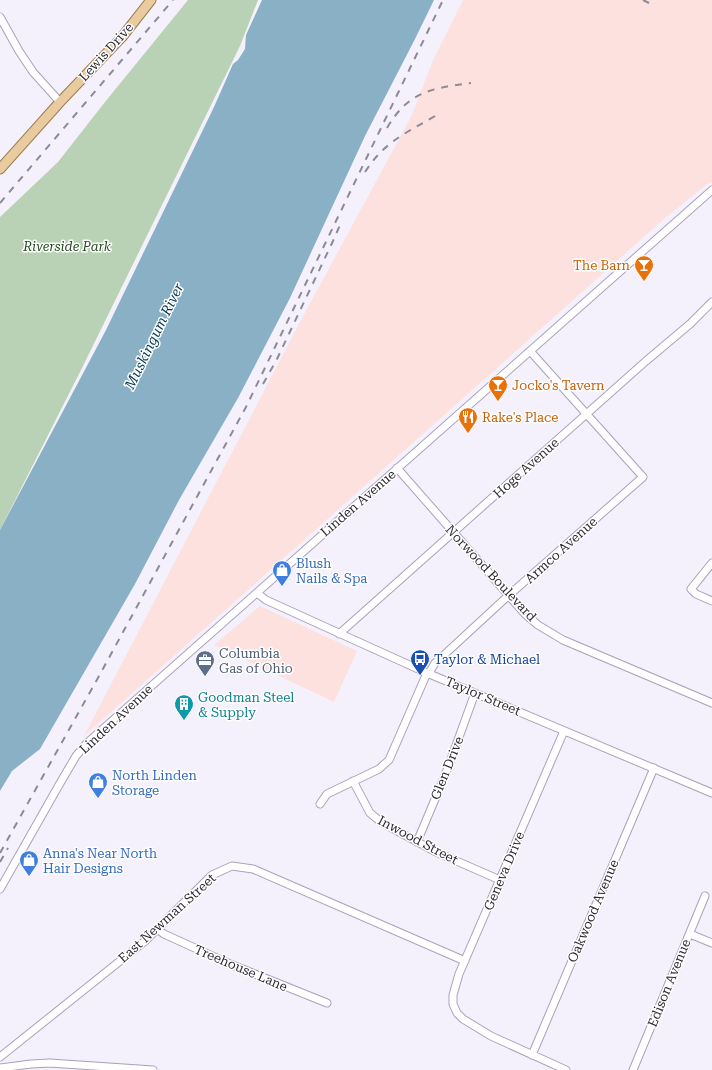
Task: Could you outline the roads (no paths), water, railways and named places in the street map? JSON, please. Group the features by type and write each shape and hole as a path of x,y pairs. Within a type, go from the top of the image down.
{"main road":[{"name":"Lewis Drive","path":"0,169 60,102 122,37 151,0"}],"street":[{"path":"0,17 34,72 60,102"},
{"name":"Linden Avenue","path":"0,889 76,756 87,743 712,190"},
{"name":"Hoge Avenue","path":"339,634 646,361 690,324 712,302"},
{"path":"530,351 587,414"},
{"name":"Armco Avenue","path":"320,804 327,794 379,769 389,760 428,673 435,663 509,595 643,478 587,414"},
{"name":"Norwood Boulevard","path":"397,468 526,614 554,636 712,703"},
{"path":"712,563 690,589 696,594 712,601"},
{"name":"Taylor Street","path":"256,593 266,600 339,634 475,694 712,793"},
{"name":"Glen Drive","path":"416,842 446,773 475,694"},
{"name":"Geneva Drive","path":"532,1055 491,1036 470,1024 457,1013 453,1004 453,995 456,982 564,731"},
{"name":"Oakwood Avenue","path":"532,1055 654,768"},
{"name":"Inwood Street","path":"353,781 362,801 373,816 416,842 500,880"},
{"name":"East Newman Street","path":"0,1057 126,956 157,929 212,875 228,867 240,866 252,869 465,961"},
{"name":"Edison Avenue","path":"633,1070 690,934 704,896"},
{"name":"Treehouse Lane","path":"157,929 164,934 224,962 327,1004"},
{"path":"690,934 712,943"},
{"path":"532,1055 566,1070"},
{"path":"0,1068 50,1063 153,1070"}],"water":[{"name":"Muskingum River","path":"262,0 434,0 365,136 290,298 238,398 179,500 135,584 40,749 12,771 0,791 0,530 106,330 214,107 233,64 238,60 245,49 246,35"}],"railway":[{"path":"0,203 173,0"},
{"path":"0,853 99,676 246,407 443,0"},
{"path":"643,0 649,3"},
{"path":"387,128 403,106 412,99 432,90 471,83"},
{"path":"365,172 380,153 396,139 435,116"},
{"path":"263,384 277,359 340,225"},
{"path":"0,862 8,848"}],"place":[{"name":"The Barn","path":"644,282"},
{"name":"Jocko's Tavern","path":"498,402"},
{"name":"Rake's Place","path":"468,434"},
{"name":"Blush Nails & Spa","path":"282,587"},
{"name":"Taylor & Michael","path":"420,676"},
{"name":"Columbia Gas of Ohio","path":"205,677"},
{"name":"Goodman Steel & Supply","path":"184,721"},
{"name":"North Linden Storage","path":"98,799"},
{"name":"Anna's Near North Hair Designs","path":"29,877"}],"park label":[{"name":"Riverside Park","path":"67,246"}]}
